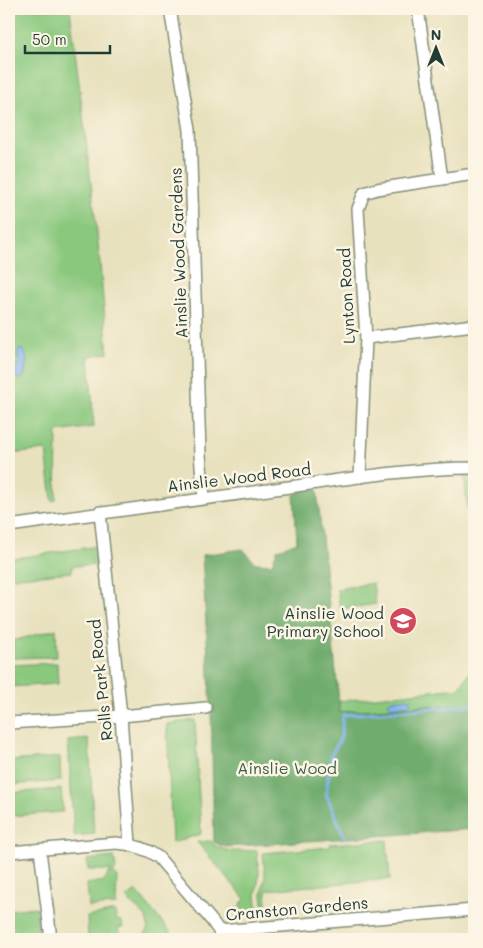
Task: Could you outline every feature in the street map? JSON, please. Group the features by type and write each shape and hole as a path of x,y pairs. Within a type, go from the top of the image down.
{"street":[{"name":"Ainslie Wood Gardens","path":"170,9 190,130 200,455 204,497"},
{"path":"418,9 442,179 474,174"},
{"name":"Lynton Road","path":"360,477 366,338 358,209 364,193 377,188 442,179"},
{"path":"366,338 474,325"},
{"name":"Ainslie Wood Road","path":"9,526 204,497 360,477 444,468 474,468"},
{"name":"Rolls Park Road","path":"100,512 121,716 130,844"},
{"path":"9,723 121,716 206,708"},
{"path":"9,852 130,844"},
{"name":"Cranston Gardens","path":"130,844 150,851 158,857 220,935 474,910"},
{"path":"40,850 51,939"}],"green space":[{"path":"9,9 70,9 97,232 108,353 89,356 94,427 57,432 56,500 52,501 46,450 9,454"},
{"path":"464,475 474,475 474,576"},
{"name":"Ainslie Wood","path":"305,488 317,490 339,712 419,706 474,705 474,829 225,847 214,842 211,709 202,555 243,549 255,563 272,564 277,550 297,542 294,495"},
{"path":"98,546 100,565 72,566 72,572 9,578 9,559"},
{"path":"373,583 376,604 340,609 337,589"},
{"path":"56,629 57,657 9,658 9,642"},
{"path":"57,663 58,684 9,687 9,665"},
{"path":"474,666 474,705 418,706 339,712 339,701 459,688"},
{"path":"195,720 201,834 172,843 167,724"},
{"path":"89,739 94,834 74,836 68,741"},
{"path":"60,757 61,781 9,785 9,761"},
{"path":"61,789 63,812 9,816 9,793"},
{"path":"387,840 390,879 266,890 267,904 263,904 262,894 265,876 263,853 330,847 330,844"},
{"path":"211,841 226,850 257,850 259,872 256,895 258,914 238,915 236,910 245,899 197,842"},
{"path":"114,857 116,868 113,874 117,876 116,905 89,907 87,884 104,881 111,870 88,870 87,860"},
{"path":"136,891 173,935 168,939 143,939 148,927 146,917 126,898"},
{"path":"36,907 39,936 9,938 9,910"},
{"path":"115,911 116,920 122,921 123,927 118,928 121,939 88,939 87,917"}],"water":[{"path":"19,349 23,350 27,358 24,377 18,379 13,371 20,363 17,355"},
{"path":"408,698 412,700 410,704 391,707 388,703 393,700"}],"waterway":[{"path":"345,838 326,794 331,756 341,737 343,715 474,705"}],"place":[{"name":"Ainslie Wood Primary School","path":"403,621"}]}
